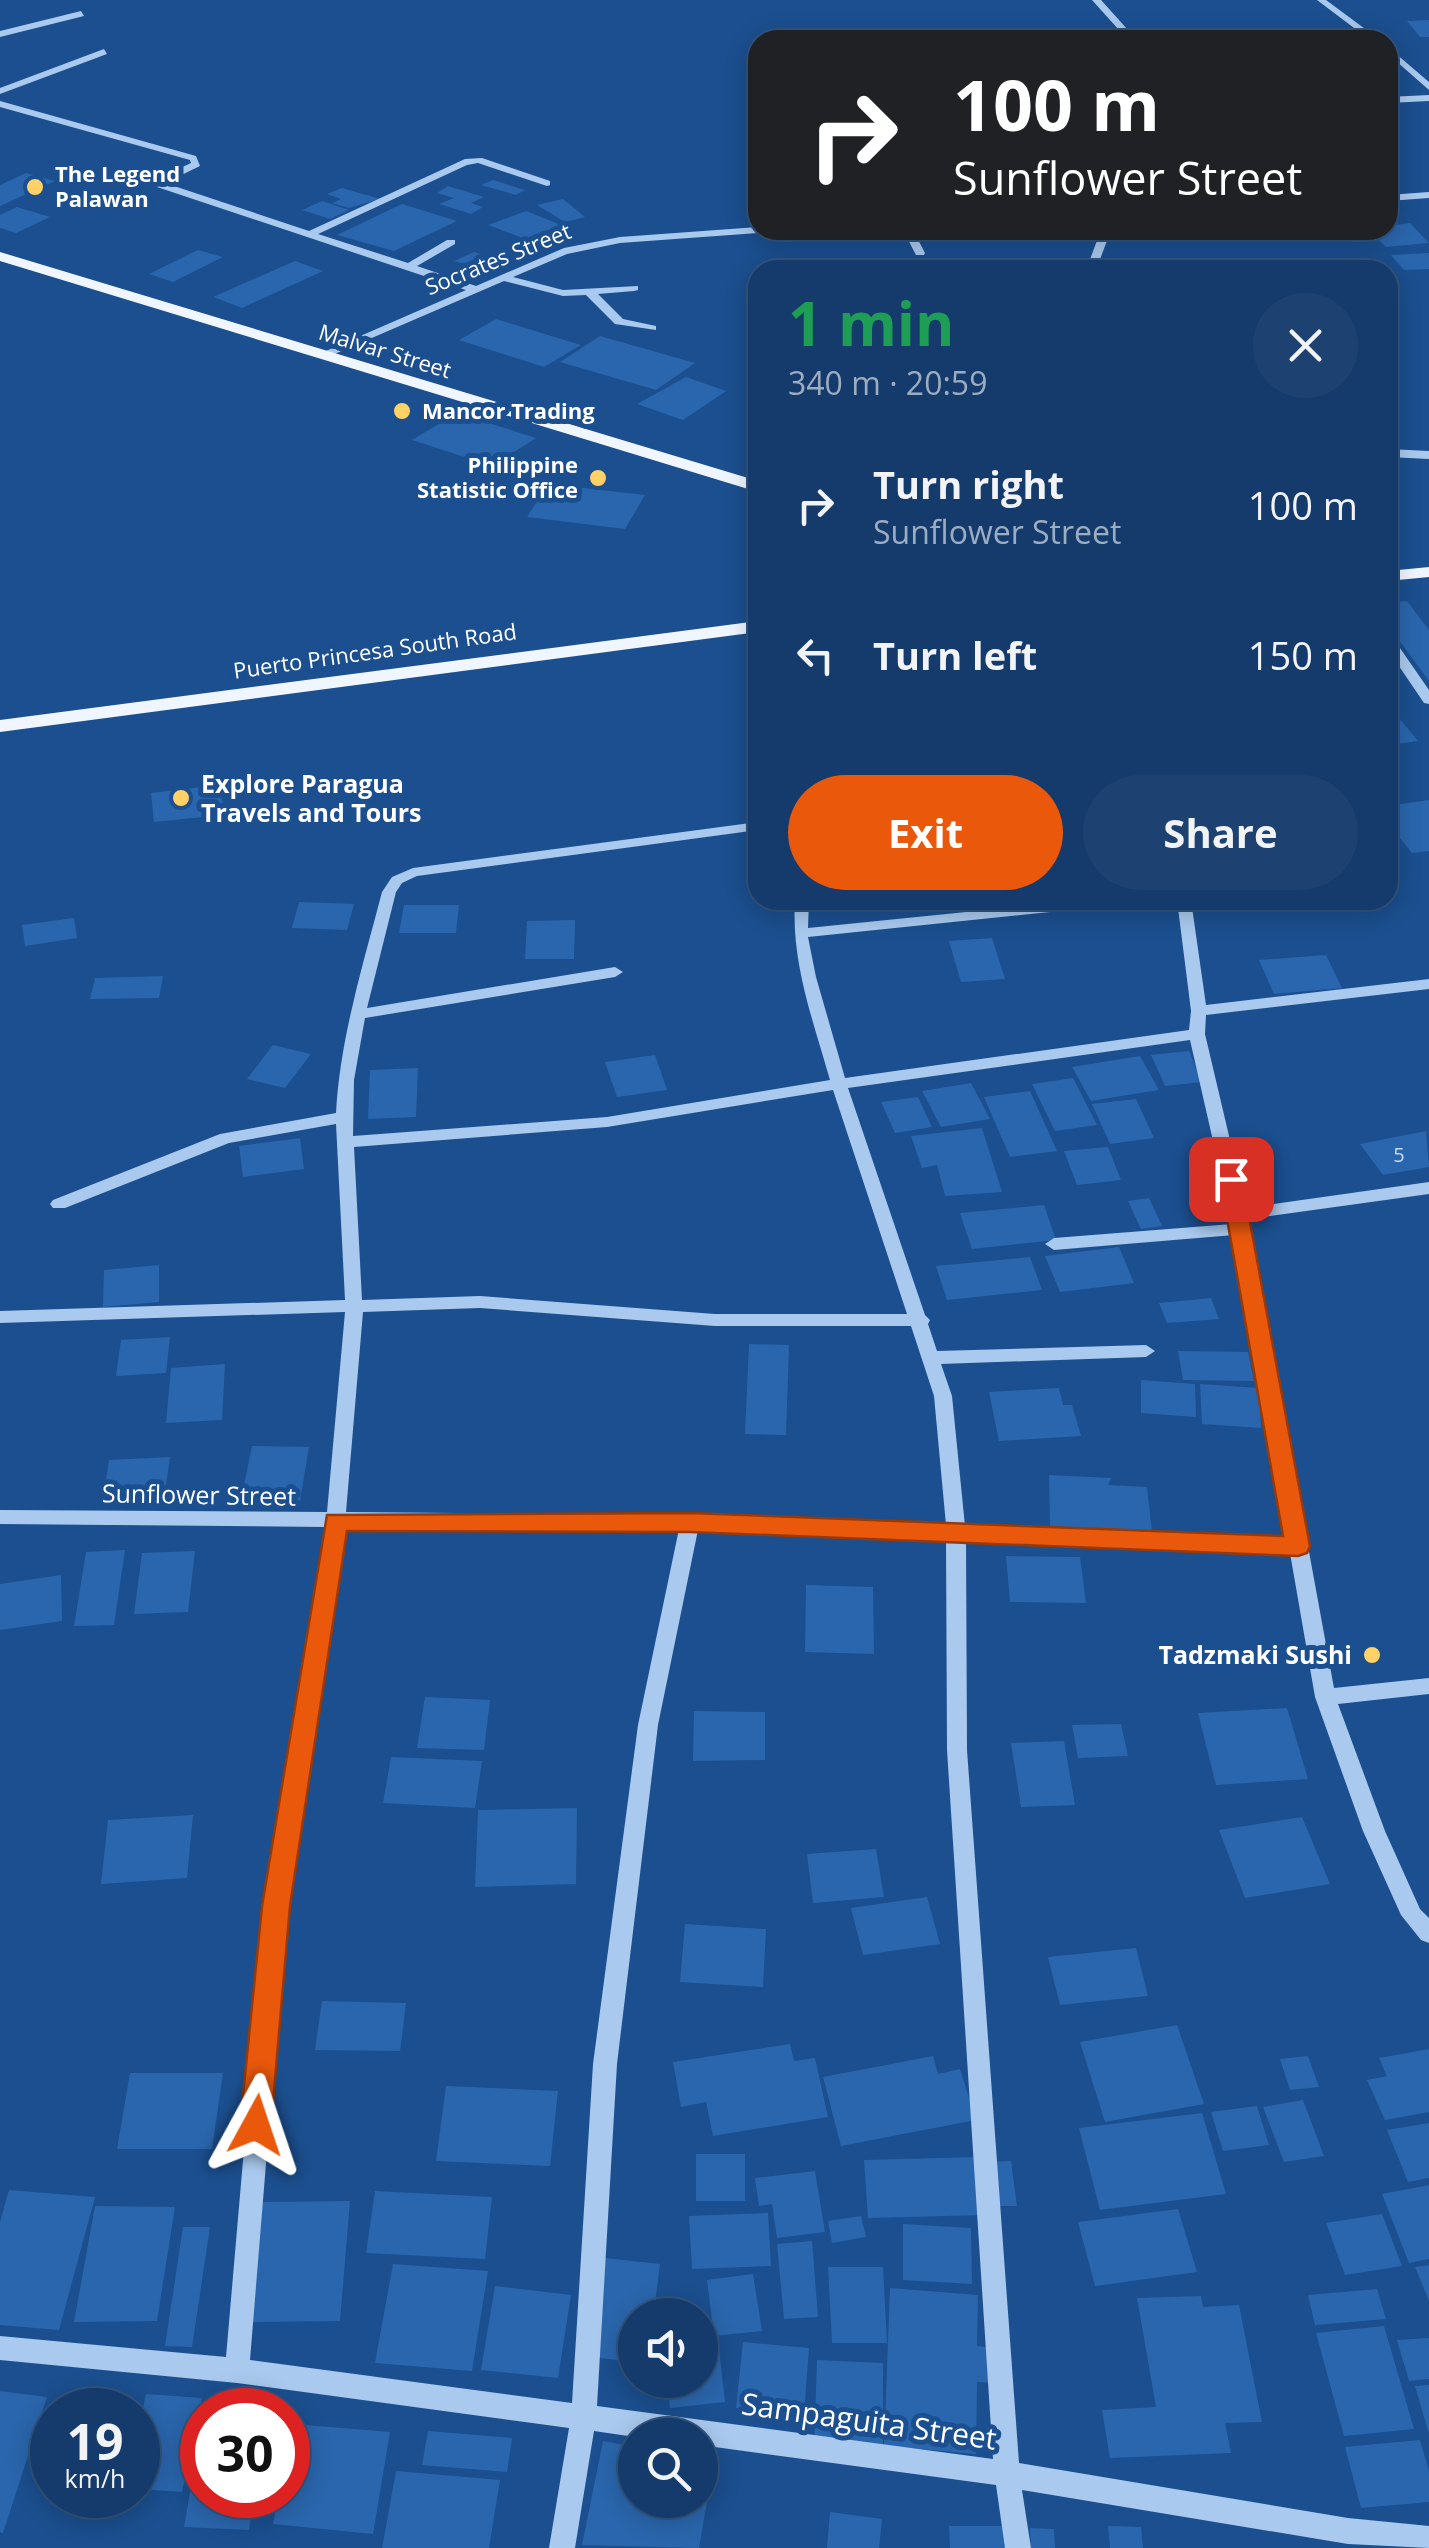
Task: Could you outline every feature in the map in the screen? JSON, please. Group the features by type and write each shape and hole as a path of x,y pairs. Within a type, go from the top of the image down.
{"main road":[{"name":"Malvar Street","path":"0,256 748,485"},
{"path":"1398,575 1429,572"},
{"name":"Puerto Princesa South Road","path":"0,726 748,627"}],"street":[{"path":"1096,0 1123,30"},
{"path":"1321,0 1362,30"},
{"path":"0,34 81,14"},
{"path":"0,91 104,52"},
{"path":"1398,59 1429,87"},
{"path":"1398,100 1429,98"},
{"path":"0,104 194,158 197,164 160,181 160,185 472,288"},
{"path":"310,234 465,162 479,160 547,182"},
{"path":"1398,197 1429,195"},
{"name":"Socrates Street","path":"323,356 472,288 591,244 748,231"},
{"path":"913,240 920,253"},
{"path":"409,267 450,242"},
{"path":"500,277 545,290 634,288"},
{"path":"588,291 619,322 652,328"},
{"path":"1398,453 1429,455"},
{"path":"1398,656 1429,700"},
{"path":"237,2371 276,1906 336,1521 354,1308 344,1118 346,1080 358,1014 389,892 404,875 748,827"},
{"path":"801,910 800,933 808,977 839,1084 943,1396 956,1532 957,1750 1007,2474 1018,2548"},
{"path":"800,933 1029,910"},
{"path":"1185,910 1199,1010 1198,1034 1240,1222 1325,1697 1374,1831 1412,1916 1429,1933"},
{"path":"358,1014 614,972"},
{"path":"1199,1010 1429,984"},
{"path":"346,1142 607,1122 839,1084 1198,1034"},
{"path":"59,1204 226,1138 344,1118"},
{"path":"1054,1244 1240,1222 1429,1188"},
{"path":"0,1317 480,1302 715,1320 920,1320"},
{"path":"932,1358 1146,1351"},
{"name":"Sunflower Street","path":"0,1517 690,1522 1298,1546"},
{"path":"562,2548 584,2417 604,2064 648,1725 690,1522"},
{"path":"1325,1697 1429,1686"},
{"name":"Sampaguita Street","path":"0,2348 237,2371 1007,2474 1351,2540 1429,2539"}],"building":[{"path":"1429,20 1429,37 1420,37 1407,21"},
{"path":"26,173 55,181 0,206 0,185"},
{"path":"493,180 525,190 516,195 481,185"},
{"path":"448,186 484,197 471,203 483,207 471,214 439,204 454,198 437,193"},
{"path":"342,188 380,199 349,208 332,203 341,199 327,194"},
{"path":"563,199 585,217 565,222 537,205"},
{"path":"322,201 349,210 330,219 302,210"},
{"path":"402,204 457,221 394,251 337,235"},
{"path":"17,207 50,217 16,233 0,228 0,215"},
{"path":"526,211 561,225 525,239 488,225"},
{"path":"1410,223 1429,243 1386,247 1379,240 1398,240 1398,225"},
{"path":"198,250 223,257 173,282 149,274"},
{"path":"474,252 496,259 481,268 454,261"},
{"path":"1429,253 1429,269 1404,270 1391,255"},
{"path":"295,261 323,271 242,308 213,297"},
{"path":"496,319 581,345 544,367 459,340"},
{"path":"600,336 695,363 656,390 560,362"},
{"path":"686,377 726,391 683,420 637,404"},
{"path":"457,413 536,438 492,466 412,440"},
{"path":"548,484 645,495 625,529 527,517"},
{"path":"1407,601 1429,630 1429,681 1398,639 1398,602"},
{"path":"1399,718 1418,741 1398,744"},
{"path":"220,785 224,815 154,822 151,793"},
{"path":"1429,800 1429,851 1412,853 1398,836 1398,805"},
{"path":"299,902 354,904 347,930 292,928"},
{"path":"404,905 459,905 456,933 399,933"},
{"path":"74,918 77,938 25,946 22,925"},
{"path":"575,920 574,959 525,959 527,921"},
{"path":"992,938 1005,979 961,982 949,941"},
{"path":"1326,955 1342,988 1274,994 1259,960"},
{"path":"163,976 159,998 90,999 95,978"},
{"path":"273,1045 311,1054 285,1088 247,1079"},
{"path":"1189,1051 1202,1082 1165,1086 1151,1055"},
{"path":"655,1055 667,1090 617,1097 605,1062"},
{"path":"1140,1056 1159,1090 1091,1101 1072,1067"},
{"path":"418,1068 416,1117 368,1119 370,1070"},
{"path":"1073,1078 1097,1125 1055,1131 1032,1084"},
{"path":"971,1083 990,1119 941,1127 922,1091"},
{"path":"1030,1091 1057,1151 1010,1157 984,1097"},
{"path":"918,1097 932,1127 895,1133 881,1102"},
{"path":"1136,1099 1154,1138 1110,1144 1092,1104"},
{"path":"982,1128 1002,1192 945,1196 937,1165 922,1168 911,1136"},
{"path":"1426,1131 1429,1167 1383,1175 1360,1144"},
{"path":"300,1138 304,1169 243,1177 239,1146"},
{"path":"1108,1147 1121,1180 1077,1185 1064,1151"},
{"path":"1149,1198 1162,1226 1141,1229 1128,1201"},
{"path":"1044,1205 1056,1240 972,1249 960,1213"},
{"path":"1119,1247 1134,1283 1060,1292 1045,1256"},
{"path":"1030,1257 1042,1290 947,1300 936,1266"},
{"path":"159,1265 159,1302 103,1307 104,1270"},
{"path":"1211,1298 1219,1319 1167,1323 1159,1303"},
{"path":"170,1337 166,1373 116,1376 121,1340"},
{"path":"749,1344 789,1345 786,1435 745,1434"},
{"path":"1178,1351 1248,1352 1254,1381 1183,1380"},
{"path":"225,1364 222,1420 166,1423 171,1368"},
{"path":"1141,1380 1195,1384 1196,1417 1141,1413"},
{"path":"1200,1384 1259,1388 1261,1428 1202,1424"},
{"path":"1059,1388 1063,1405 1072,1405 1081,1436 999,1441 989,1392"},
{"path":"252,1446 309,1447 300,1501 241,1500"},
{"path":"170,1457 165,1492 104,1494 109,1460"},
{"path":"1049,1475 1111,1478 1108,1485 1147,1487 1152,1532 1050,1526"},
{"path":"125,1550 114,1625 74,1626 86,1552"},
{"path":"195,1551 188,1612 134,1614 142,1553"},
{"path":"1006,1556 1080,1557 1086,1603 1010,1602"},
{"path":"61,1575 62,1621 0,1630 0,1584"},
{"path":"806,1585 873,1587 874,1654 805,1652"},
{"path":"425,1697 490,1700 484,1750 417,1748"},
{"path":"1287,1708 1308,1779 1216,1785 1198,1713"},
{"path":"694,1711 765,1712 765,1760 693,1761"},
{"path":"1121,1724 1128,1756 1078,1758 1072,1725"},
{"path":"1064,1741 1075,1805 1021,1807 1011,1743"},
{"path":"391,1757 482,1761 475,1808 383,1803"},
{"path":"577,1808 576,1884 475,1887 478,1810"},
{"path":"193,1815 187,1878 101,1884 108,1820"},
{"path":"1302,1817 1330,1884 1245,1898 1219,1830"},
{"path":"876,1849 884,1897 813,1903 807,1854"},
{"path":"927,1897 940,1944 863,1955 851,1908"},
{"path":"685,1924 766,1929 763,1987 680,1982"},
{"path":"1136,1948 1148,1996 1060,2005 1048,1957"},
{"path":"322,2001 406,2003 400,2051 315,2050"},
{"path":"1177,2025 1204,2104 1105,2122 1080,2042"},
{"path":"790,2044 794,2061 815,2058 828,2117 713,2136 706,2102 681,2107 673,2062"},
{"path":"1429,2049 1429,2112 1385,2120 1367,2080 1387,2076 1379,2058"},
{"path":"933,2056 938,2074 960,2069 976,2120 841,2146 823,2077"},
{"path":"1308,2056 1319,2087 1290,2090 1280,2059"},
{"path":"130,2073 223,2073 212,2149 117,2149"},
{"path":"446,2086 558,2091 550,2166 436,2161"},
{"path":"1303,2100 1324,2156 1284,2162 1263,2107"},
{"path":"1257,2106 1269,2145 1223,2151 1211,2112"},
{"path":"1202,2113 1226,2194 1100,2210 1079,2128"},
{"path":"1429,2123 1429,2178 1408,2182 1387,2130"},
{"path":"696,2154 745,2154 745,2201 696,2201"},
{"path":"977,2157 983,2215 868,2218 864,2160"},
{"path":"1011,2161 1017,2206 991,2206 985,2162"},
{"path":"815,2171 825,2232 777,2238 772,2204 759,2206 755,2178"},
{"path":"1429,2185 1429,2259 1409,2263 1382,2194"},
{"path":"9,2190 95,2197 59,2330 0,2325 0,2222"},
{"path":"375,2191 492,2197 485,2259 366,2253"},
{"path":"350,2201 340,2321 249,2322 262,2202"},
{"path":"95,2206 175,2207 157,2321 74,2322"},
{"path":"1178,2209 1197,2272 1095,2286 1078,2222"},
{"path":"768,2213 771,2266 692,2269 689,2216"},
{"path":"1382,2214 1402,2266 1345,2275 1326,2223"},
{"path":"861,2216 866,2237 832,2243 828,2221"},
{"path":"903,2224 971,2228 972,2284 903,2280"},
{"path":"183,2227 210,2227 192,2347 165,2346"},
{"path":"812,2241 818,2317 784,2319 777,2244"},
{"path":"605,2258 660,2264 656,2298 618,2298 618,2360 591,2357"},
{"path":"393,2264 488,2271 472,2371 375,2363"},
{"path":"1429,2265 1429,2301 1415,2267"},
{"path":"828,2267 883,2267 887,2343 832,2343"},
{"path":"753,2274 762,2331 718,2336 718,2298 709,2298 707,2280"},
{"path":"495,2286 571,2295 558,2378 481,2370"},
{"path":"890,2288 978,2295 977,2346 997,2348 997,2383 977,2382 976,2454 884,2446"},
{"path":"1377,2289 1386,2319 1315,2325 1308,2295"},
{"path":"1201,2296 1203,2307 1239,2305 1262,2422 1225,2423 1231,2453 1110,2458 1102,2410 1156,2407 1137,2298"},
{"path":"1384,2326 1414,2429 1344,2436 1316,2333"},
{"path":"1429,2338 1429,2379 1409,2381 1397,2340"},
{"path":"743,2342 809,2348 804,2415 736,2408"},
{"path":"718,2348 725,2402 670,2408 669,2398 718,2398"},
{"path":"817,2360 883,2363 883,2449 814,2445"},
{"path":"1429,2385 1429,2431 1428,2431 1415,2386"},
{"path":"0,2391 30,2395 30,2450 3,2533"},
{"path":"160,2395 180,2396 180,2492 160,2490"},
{"path":"310,2425 390,2432 373,2534 273,2524 274,2518 310,2518"},
{"path":"428,2431 512,2438 507,2472 422,2465"},
{"path":"1420,2440 1429,2471 1429,2502 1361,2508 1345,2447"},
{"path":"603,2441 618,2444 618,2518 704,2518 699,2548 582,2545"},
{"path":"396,2471 500,2480 489,2548 382,2548"},
{"path":"830,2512 882,2519 879,2548 827,2548"},
{"path":"186,2518 251,2518 249,2530 184,2527"},
{"path":"949,2526 1006,2526 1007,2548 950,2548"},
{"path":"1108,2526 1141,2527 1143,2548 1110,2548"},
{"path":"1030,2528 1054,2529 1055,2548 1031,2548"}],"place":[{"name":"The Legend Palawan","path":"35,187"},
{"name":"Mancor Trading","path":"402,411"},
{"name":"Philippine Statistic Office","path":"598,478"},
{"name":"Explore Paragua Travels and Tours","path":"181,798"},
{"name":"Tadzmaki Sushi","path":"1372,1655"}],"route":[{"path":"256,2125 276,1906 336,1521 690,1522 1298,1546 1231,1179"}]}
